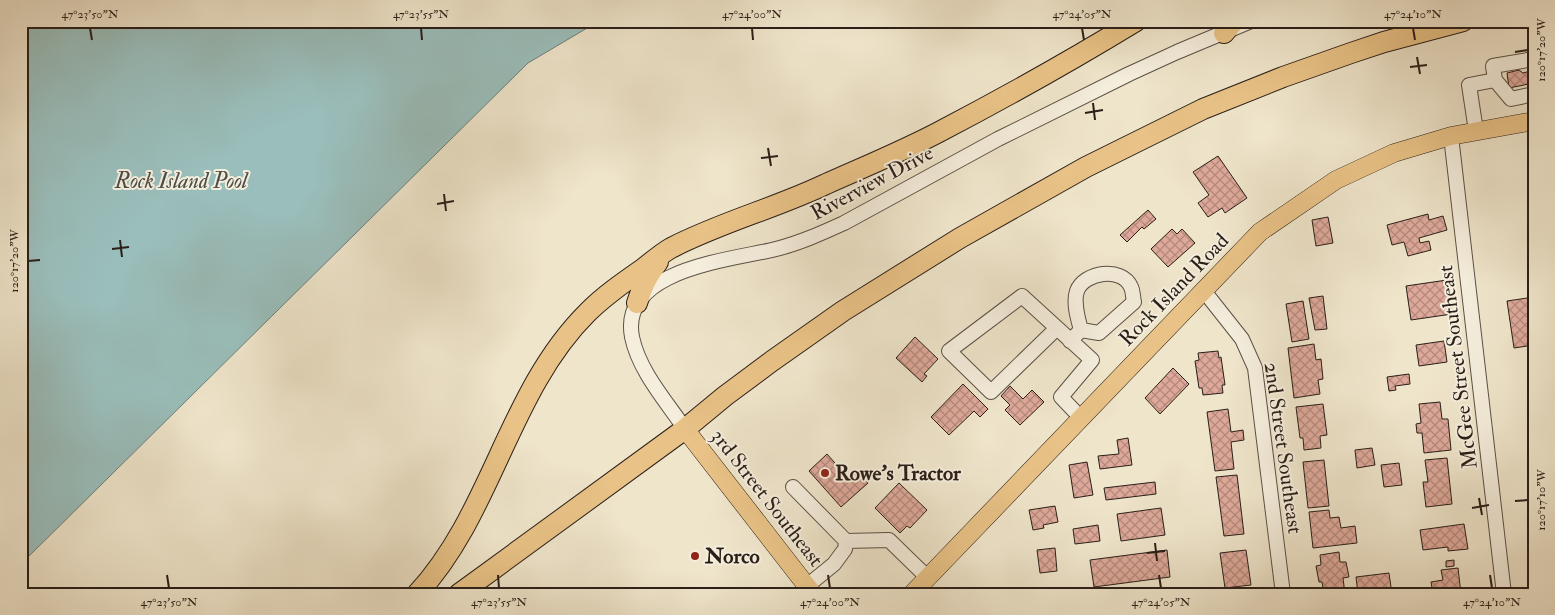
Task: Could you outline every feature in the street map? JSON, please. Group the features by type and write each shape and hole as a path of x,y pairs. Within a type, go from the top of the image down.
{"highway":[{"path":"417,594 440,567 455,544 480,498 533,386 560,344 586,314 609,293 669,249 704,232 823,186 938,132 1136,21"},
{"path":"459,594 685,429 725,396 843,311 960,238 1086,167 1203,110 1283,77 1384,42 1462,21"},
{"path":"637,303 651,271 669,249"}],"main road":[{"name":"Rock Island Road","path":"912,594 1260,232 1336,180 1394,153 1451,136 1534,120"},
{"name":"3rd Street Southeast","path":"685,429 810,590"}],"street":[{"name":"Riverview Drive","path":"637,303 656,284 671,276 778,248 837,226 998,139 1129,74 1229,27 1251,21"},
{"path":"1534,59 1493,66 1495,80 1511,98 1534,94"},
{"path":"1476,131 1469,85 1495,80"},
{"name":"McGee Street Southeast","path":"1451,136 1504,594"},
{"path":"1110,273 1124,278 1131,286 1134,302 1099,333 1081,330 1077,314 1077,292 1084,280 1096,275 1110,273"},
{"name":"2nd Street Southeast","path":"1204,291 1242,339 1255,368 1283,594"},
{"path":"1057,328 990,392 949,351 1022,296 1057,328 1070,341 1092,360 1061,397 1081,418"},
{"path":"637,303 632,323 632,336 637,354 648,374 685,429"},
{"path":"1070,341 1081,330"},
{"path":"793,487 846,541 889,540 927,577"},
{"path":"810,590 834,564 845,549 846,541"}],"water":[{"name":"Rock Island Pool","path":"21,21 599,21 528,63 21,564"}],"building":[{"path":"1519,70 1523,73 1534,70 1534,83 1509,88 1507,73"},
{"path":"1218,156 1247,198 1225,213 1222,208 1208,217 1198,203 1209,195 1193,172"},
{"path":"1148,210 1156,219 1144,229 1142,227 1127,242 1120,235"},
{"path":"1428,214 1429,220 1443,216 1447,230 1419,238 1420,243 1429,241 1431,250 1408,256 1404,242 1392,245 1387,225"},
{"path":"1328,217 1333,243 1316,246 1312,220"},
{"path":"1172,229 1177,234 1182,229 1195,243 1168,267 1151,249"},
{"path":"1447,280 1452,314 1411,320 1406,286"},
{"path":"1323,296 1327,329 1315,330 1309,298"},
{"path":"1534,297 1534,345 1514,348 1507,301"},
{"path":"1303,301 1309,339 1292,342 1286,304"},
{"path":"915,337 938,359 924,374 927,376 922,382 896,358"},
{"path":"1444,341 1447,362 1419,366 1416,345"},
{"path":"1314,344 1316,360 1321,359 1323,379 1318,380 1320,394 1294,398 1288,348"},
{"path":"1218,351 1219,358 1221,357 1225,385 1222,385 1223,393 1203,395 1202,388 1199,388 1195,361 1199,360 1198,353"},
{"path":"1173,368 1189,384 1160,414 1145,398"},
{"path":"1409,374 1410,384 1395,386 1396,390 1389,391 1387,377"},
{"path":"963,384 988,409 980,417 974,411 949,435 931,417"},
{"path":"1010,386 1023,399 1032,390 1044,402 1020,425 1005,410 1010,405 1001,396"},
{"path":"1440,402 1442,419 1448,419 1451,450 1424,453 1422,433 1417,433 1416,424 1421,423 1419,404"},
{"path":"1323,404 1327,435 1320,436 1321,448 1304,450 1303,438 1300,438 1296,407"},
{"path":"1228,409 1231,432 1243,430 1244,440 1231,442 1234,469 1215,471 1207,412"},
{"path":"1128,438 1132,465 1100,469 1098,456 1119,454 1117,440"},
{"path":"1372,448 1375,465 1357,468 1355,450"},
{"path":"827,454 849,479 858,471 868,483 841,507 809,471"},
{"path":"1447,458 1452,504 1426,507 1423,482 1428,482 1425,460"},
{"path":"1324,460 1329,506 1308,508 1303,462"},
{"path":"1087,462 1093,495 1074,498 1069,465"},
{"path":"1399,463 1402,485 1384,487 1381,465"},
{"path":"1237,475 1244,534 1224,536 1216,477"},
{"path":"1155,482 1156,494 1106,500 1104,488"},
{"path":"899,483 927,510 910,528 907,526 900,533 875,508"},
{"path":"1055,506 1058,522 1043,525 1044,528 1033,530 1029,510"},
{"path":"1161,508 1165,535 1121,541 1117,514"},
{"path":"1329,510 1330,518 1339,517 1341,528 1355,526 1357,543 1313,548 1309,512"},
{"path":"1464,524 1468,549 1448,551 1448,547 1423,550 1420,530"},
{"path":"1098,525 1100,541 1075,544 1073,529"},
{"path":"1055,548 1057,571 1040,573 1037,550"},
{"path":"1167,550 1170,577 1094,587 1090,560"},
{"path":"1246,550 1251,585 1225,588 1220,553"},
{"path":"1339,552 1340,562 1346,562 1349,577 1343,578 1345,594 1324,594 1322,582 1319,582 1316,566 1321,565 1320,555"},
{"path":"1454,560 1454,566 1446,567 1446,561"},
{"path":"1458,568 1461,594 1433,594 1431,582 1443,580 1441,570"},
{"path":"1389,573 1392,594 1358,594 1356,577"}],"place":[{"name":"Rowe's Tractor","path":"825,473"},
{"name":"Norco","path":"695,556"}]}
